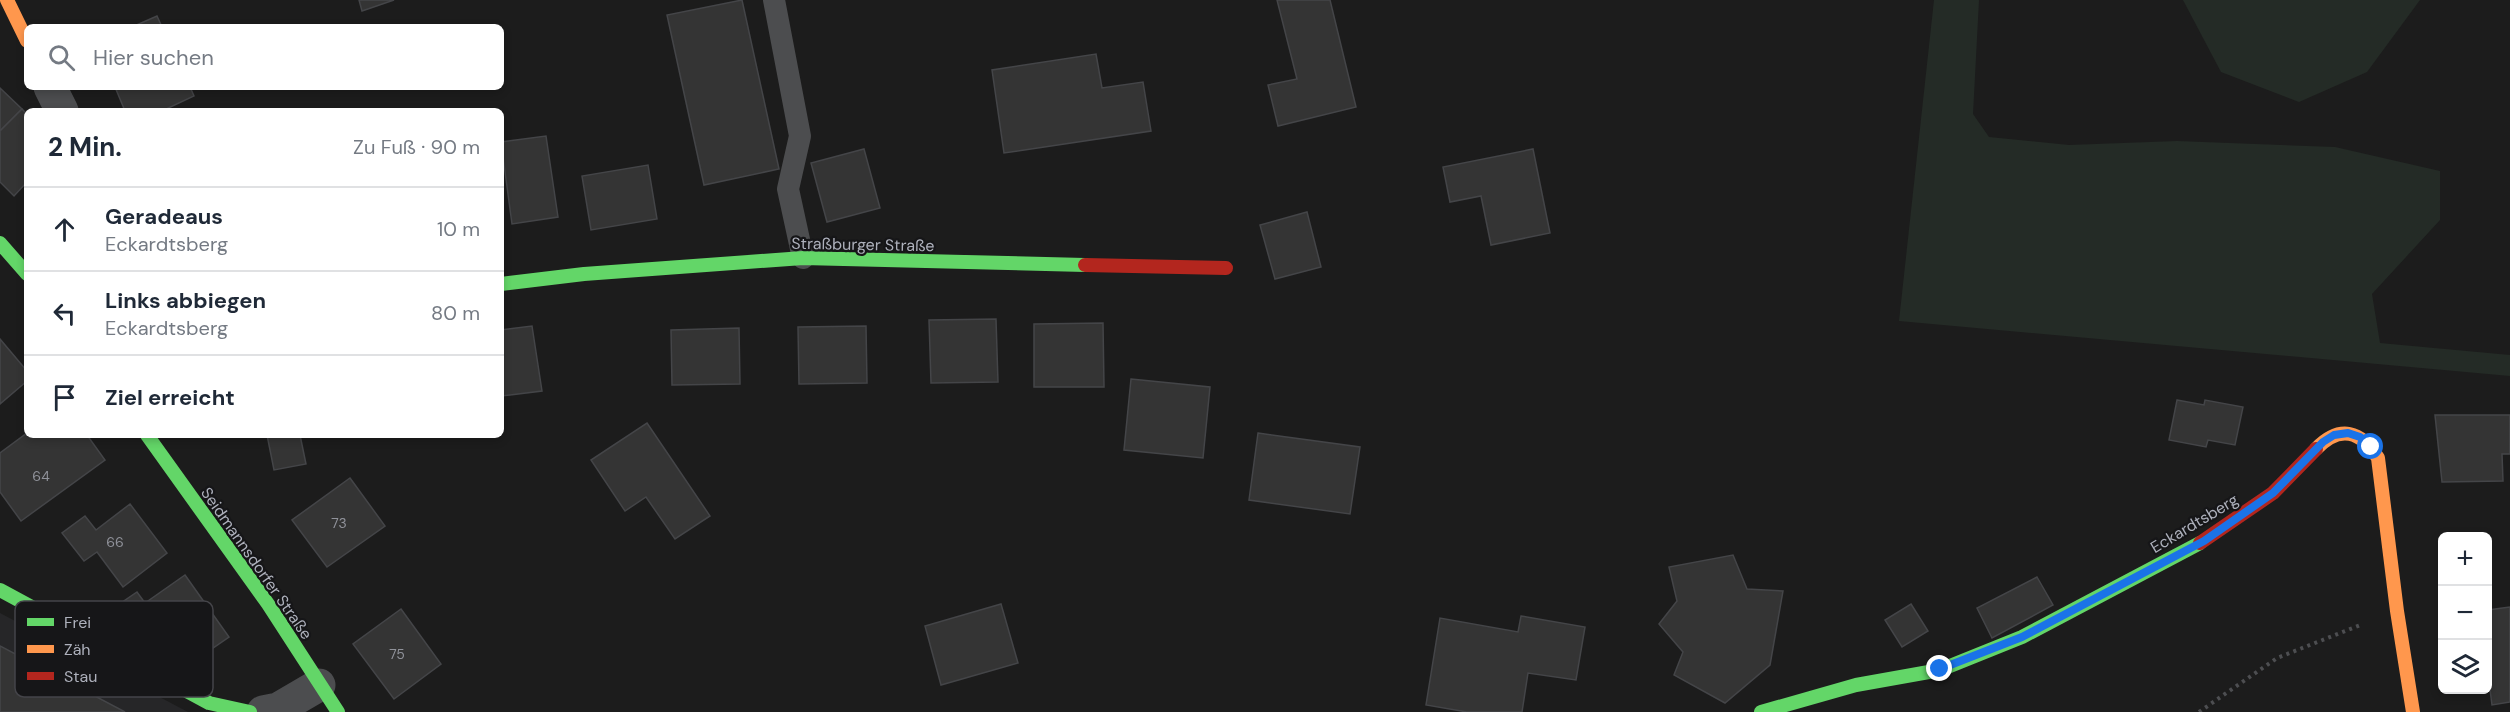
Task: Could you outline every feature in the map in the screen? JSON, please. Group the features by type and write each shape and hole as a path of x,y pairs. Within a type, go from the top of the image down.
{"street":[{"path":"7,0 24,35"},
{"path":"52,90 60,108"},
{"path":"0,243 24,271"},
{"name":"Straßburger Straße","path":"504,284 584,274 803,258 1226,268"},
{"name":"Eckardtsberg","path":"1761,712 1856,686 1940,669 2022,637 2204,541 2273,493 2323,442 2334,435 2348,433 2360,437 2371,447 2378,459 2397,611 2413,712"},
{"name":"Seidmannsdorfer Straße","path":"149,438 268,604 338,712"},
{"path":"0,590 20,601"},
{"path":"263,712 278,709 319,685"},
{"path":"198,697 209,703 250,712"}],"lane":[{"path":"774,0 800,136 788,189 803,258"}],"path":[{"path":"2199,712 2277,658 2397,611"}],"shaded area":[{"path":"1934,0 1979,0 1973,114 1989,137 2069,145 2177,141 2335,147 2440,171 2440,220 2372,294 2380,343 2510,355 2510,376 1899,321"},
{"path":"2183,0 2420,0 2367,72 2299,102 2221,72"},
{"path":"0,613 15,621 15,697 160,697 188,712 0,712"}],"building":[{"path":"359,0 394,0 362,11"},
{"path":"742,0 779,169 704,185 667,15"},
{"path":"1277,0 1330,0 1356,107 1278,126 1268,85 1297,79"},
{"path":"157,16 161,24 139,24"},
{"path":"1096,54 1102,88 1143,82 1151,131 1004,153 992,70"},
{"path":"0,88 22,109 0,131"},
{"path":"116,90 191,90 194,96 168,108 124,108"},
{"path":"22,109 24,111 24,185 14,196 0,182 0,131"},
{"path":"546,136 558,217 512,224 504,164 504,142"},
{"path":"864,149 880,208 827,222 811,163"},
{"path":"1533,149 1550,233 1491,245 1481,196 1450,202 1443,167"},
{"path":"648,165 657,219 591,230 582,176"},
{"path":"1307,212 1321,267 1275,279 1260,225"},
{"path":"996,319 998,382 931,383 929,320"},
{"path":"1103,323 1104,387 1034,387 1034,324"},
{"path":"532,326 542,391 504,396 504,330"},
{"path":"866,326 867,383 799,384 798,327"},
{"path":"739,328 740,384 672,385 671,330"},
{"path":"0,339 24,367 24,384 0,404"},
{"path":"1131,379 1210,387 1203,458 1124,450"},
{"path":"2177,400 2204,405 2205,400 2243,407 2235,445 2208,440 2206,447 2169,440"},
{"path":"2435,415 2510,415 2510,454 2502,454 2503,481 2442,482"},
{"path":"647,423 710,516 675,539 646,497 625,511 591,460"},
{"path":"1258,433 1360,447 1350,514 1249,500"},
{"path":"24,435 24,438 89,438 105,460 21,521 0,492 0,453"},
{"path":"268,438 301,438 306,464 274,470"},
{"path":"350,478 385,526 327,567 292,520"},
{"path":"130,504 167,553 123,587 97,552 84,561 62,533 85,516 96,530"},
{"path":"1733,555 1747,589 1783,591 1770,665 1725,703 1674,675 1683,652 1659,624 1677,601 1669,567"},
{"path":"185,575 203,601 148,601"},
{"path":"2037,577 2053,605 1992,638 1977,608"},
{"path":"137,592 144,601 124,601"},
{"path":"1001,604 1018,663 941,685 925,626"},
{"path":"1911,604 1928,631 1902,647 1885,620"},
{"path":"2510,607 2510,702 2492,705 2491,694 2492,609"},
{"path":"401,609 441,664 394,699 353,644"},
{"path":"213,614 229,637 213,648"},
{"path":"1521,616 1585,627 1576,680 1528,673 1522,712 1467,712 1426,705 1440,618 1518,632"},
{"path":"0,646 15,654 15,697 97,697 125,712 0,712"}],"traffic: fast":[{"path":"0,243 24,271"},
{"path":"504,284 584,274 803,258 1085,265"},
{"path":"149,438 268,604 338,712"},
{"path":"1761,712 1856,685 1940,670 2022,637 2200,543"},
{"path":"0,590 20,601"},
{"path":"198,697 209,703 250,712"}],"traffic: slow":[{"path":"7,0 24,35"},
{"path":"2316,449 2333,436 2350,434 2365,442 2378,458 2397,611 2413,712"}],"traffic: jam":[{"path":"1085,265 1226,268"},
{"path":"2200,543 2273,493 2316,449"}],"route":[{"path":"1940,669 2022,637 2204,541 2273,493 2323,442 2334,435 2348,433 2360,437 2371,447"}]}
